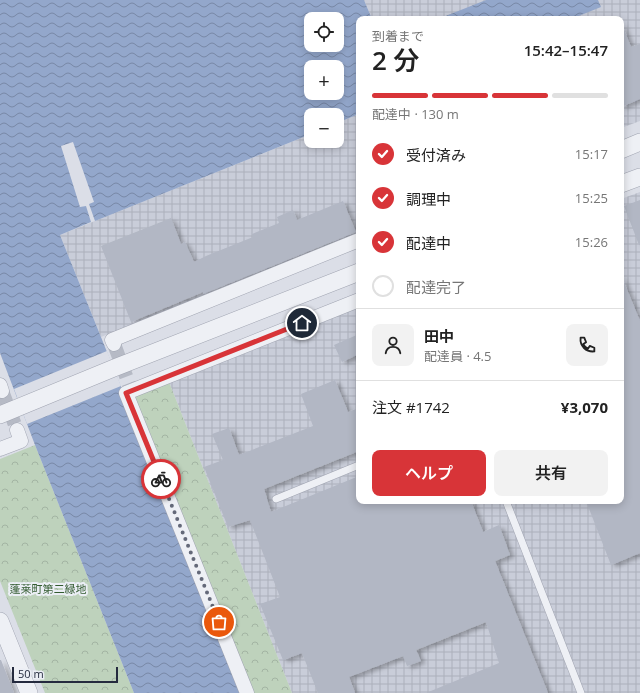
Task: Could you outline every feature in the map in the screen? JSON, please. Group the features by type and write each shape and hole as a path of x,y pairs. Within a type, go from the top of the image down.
{"street":[{"path":"624,149 640,142"},
{"path":"624,183 640,177"},
{"path":"114,344 112,340 356,241"},
{"path":"0,415 114,368 356,273"},
{"path":"248,693 126,393 131,387 356,301"},
{"path":"0,449 21,441 17,430"},
{"path":"0,621 29,693"}],"lane":[{"path":"276,499 356,466"},
{"path":"507,504 581,693"}],"shaded area":[{"path":"364,0 640,0 640,121 624,127 624,16 371,16"},
{"path":"356,115 356,235 101,337 60,235 304,137 304,148 344,148 344,120"},
{"path":"640,192 640,693 292,693 169,382 356,306 356,504 624,504 624,198"}],"green space":[{"path":"169,382 292,693 253,693 135,401 136,396"},
{"name":"蓬莱町第二緑地","path":"35,445 134,693 45,693 0,581 0,459"}],"water":[{"path":"0,0 364,0 371,16 356,16 356,115 344,120 344,108 304,108 304,137 95,221 89,204 94,202 73,142 61,146 80,207 86,206 91,222 60,235 244,693 134,693 0,353"},
{"path":"486,0 598,0 601,7 578,16 446,16"}],"pier":[{"path":"107,351 121,386 27,424 14,389"}],"building":[{"path":"624,30 631,47 640,44 640,99 624,106"},
{"path":"640,200 640,245 639,245 624,206"},
{"path":"343,201 356,232 131,322 101,246 171,218 181,244 185,242 194,262 253,237 252,234 279,223 277,217 293,210 297,220"},
{"path":"624,282 640,321 640,553 611,565 587,504 624,504"},
{"path":"356,335 356,355 342,362 334,345"},
{"path":"335,380 348,412 356,409 356,452 264,489 271,512 356,477 356,504 472,504 483,532 499,525 510,555 495,561 548,693 426,693 499,663 486,622 416,650 421,661 407,666 403,656 349,677 355,693 318,693 302,653 283,660 260,604 280,597 250,520 228,527 204,467 223,460 212,434 229,428 239,455 313,426 301,394"},
{"path":"1,660 14,693 0,693"}],"tunnel":[{"path":"114,344 129,384"},
{"path":"2,391 17,430"}],"way so far":[{"path":"161,479 219,622"}],"route":[{"path":"161,479 126,393 302,323"}]}
